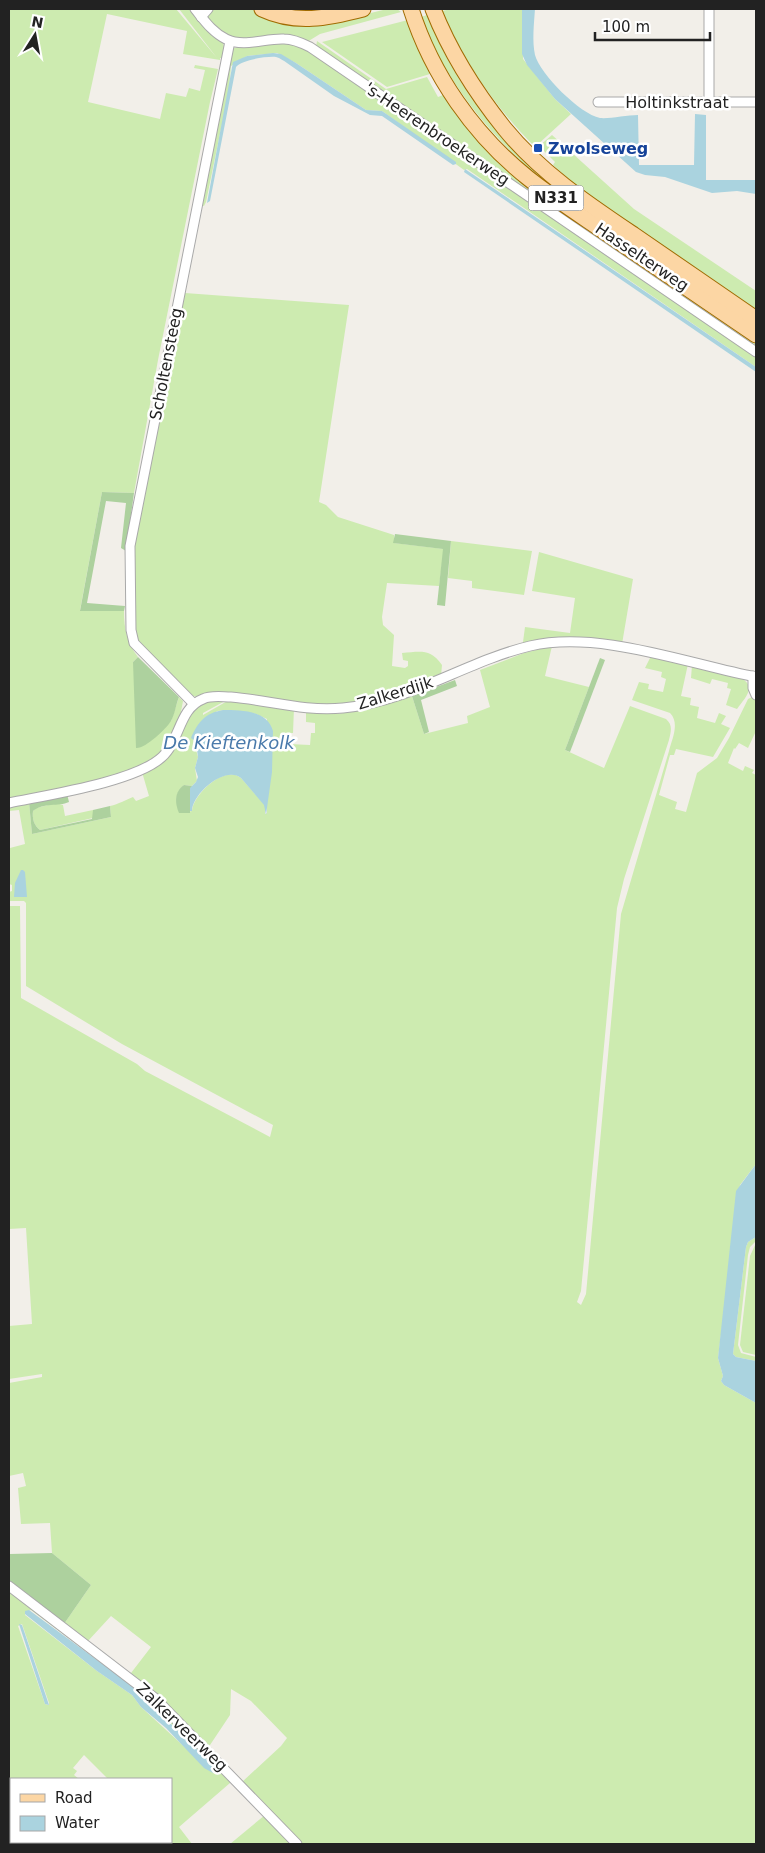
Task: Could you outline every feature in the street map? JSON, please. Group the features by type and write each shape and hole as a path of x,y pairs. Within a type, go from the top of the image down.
{"main road":[{"path":"262,9 281,16 303,19 324,18 363,9"},
{"name":"Hasselterweg","path":"411,9 430,56 450,91 486,139 507,160 552,196 756,335"},
{"name":"Hasselterweg","path":"433,9 452,51 466,73 505,129 531,156 556,179 594,208 756,319"}],"street":[{"path":"195,9 215,32 230,41"},
{"path":"201,17 208,9"},
{"path":"709,102 710,9"},
{"name":"'s-Heerenbroekerweg","path":"230,41 254,43 283,39 296,41 310,47 756,352"},
{"name":"Scholtensteeg","path":"194,704 134,643 131,630 130,546 230,41"},
{"name":"Holtinkstraat","path":"598,102 756,102"},
{"name":"Zalkerdijk","path":"194,704 203,698 219,697 263,700 326,709 356,706 404,692 519,649 544,643 559,642 588,642 625,648 755,677 753,688 756,696"},
{"path":"9,803 111,780 152,765 168,752 186,714 194,704"},
{"name":"Zalkerveerweg","path":"9,1586 155,1698 297,1844"}],"green space":[{"path":"9,9 176,9 217,58 179,9 191,9 223,42 224,47 223,58 220,58 220,60 183,54 187,31 107,14 88,102 160,119 166,93 186,97 189,88 200,91 205,70 194,68 195,65 218,69 158,360 134,493 102,492 80,610 124,611 127,635 138,657 133,662 171,721 179,697 183,701 178,724 164,752 146,766 93,782 9,801"},
{"path":"211,9 255,9 263,14 338,21 387,9 397,9 401,12 320,34 307,42 235,39 218,30 207,18"},
{"path":"451,9 522,9 523,59 555,99 571,114 535,147 494,100 471,66 442,11"},
{"path":"427,15 450,63 479,109 514,150 533,168 554,185 756,323 756,330 550,190 510,157 477,122 449,83 418,18","holes":["444,69 446,69 481,118 522,164 500,145 478,121 458,94"]},
{"path":"408,20 430,74 387,87 322,42"},
{"path":"317,41 386,89 427,77 438,97 443,95 463,121 756,340 756,348 316,47"},
{"path":"287,42 304,47 756,355 756,367 467,169 464,170 382,111 366,110 296,63 277,53 247,56 231,66 229,90 206,202 204,206 200,205 232,49 240,46"},
{"path":"552,135 634,209 756,291 756,314 597,204 553,165 555,162 539,146"},
{"path":"185,293 349,305 319,502 326,505 338,517 394,535 394,543 444,549 439,586 387,583 382,617 383,625 394,635 392,666 405,668 408,666 408,661 403,660 402,653 429,653 442,665 441,676 370,700 324,707 202,695 197,697 190,695 137,644 133,632 134,550 137,520 147,481"},
{"path":"102,492 134,493 126,551 121,548 126,503 106,501 87,603 125,606 124,611 80,611"},
{"path":"395,534 451,541 445,606 437,605 443,549 393,543"},
{"path":"451,541 532,551 524,595 472,588 472,581 448,578"},
{"path":"539,552 633,579 622,644 524,644 525,627 570,633 575,598 532,591"},
{"path":"552,646 545,676 589,687 565,750 604,768 630,706 666,719 671,728 669,740 624,879 617,908 581,1291 577,1302 581,1305 586,1294 621,914 675,726 670,713 632,700 639,682 649,684 648,689 663,692 666,679 661,677 662,672 645,668 651,656 688,664 681,696 691,698 690,705 699,707 697,718 715,723 719,713 726,716 721,724 730,728 713,757 676,749 674,755 670,755 659,795 677,802 675,809 686,812 697,773 717,758 748,699 752,697 756,699 756,731 748,748 739,743 734,748 728,763 743,771 745,766 754,770 752,773 756,775 756,1164 740,1185 718,1358 723,1376 721,1381 724,1385 756,1403 756,1844 301,1844 242,1782 281,1746 287,1738 251,1701 231,1689 230,1715 208,1748 158,1695 131,1673 151,1647 111,1616 88,1641 64,1624 91,1585 52,1553 50,1523 21,1524 18,1488 26,1486 23,1473 9,1476 9,1383 42,1377 42,1374 9,1379 9,1326 32,1324 26,1228 9,1229 9,906 20,906 21,998 137,1064 145,1071 270,1137 273,1125 122,1044 26,986 26,903 24,901 9,901 9,892 12,891 12,885 9,884 10,848 25,844 19,810 9,811 9,806 29,802 32,834 111,817 110,806 133,797 136,801 149,796 142,772 150,769 192,710 209,700 225,701 203,713 203,715 229,700 294,708 293,733 289,733 289,744 310,745 311,733 315,733 315,723 306,722 306,709 322,710 322,714 345,713 368,709 412,696 424,734 468,723 467,716 490,707 480,670 524,653","holes":["227,710 256,714 267,719 267,813 265,814 265,805 241,778 234,775 227,775 211,783 198,797 192,811 180,813 177,795 184,785 192,786 197,781 195,768 198,757 193,739 217,711"]},
{"path":"138,657 179,697 171,721 150,742 136,748 133,662"},
{"path":"600,658 605,660 570,752 565,750"},
{"path":"692,665 725,672 742,678 749,688 748,693 737,709 726,705 731,689 727,688 728,683 712,679 710,684 691,678"},
{"path":"455,680 457,686 421,700 429,732 424,734 412,696"},
{"path":"184,785 192,786 190,792 190,813 179,813 177,805 178,791"},
{"path":"67,794 69,802 42,806 33,811 34,822 40,830 92,819 93,810 110,806 111,817 32,834 29,802"},
{"path":"56,803 63,805 65,816 93,810 93,818 40,830 34,822 33,811 36,808"},
{"path":"756,1237 756,1241 750,1247 748,1255 738,1345 741,1353 756,1357 756,1361 736,1357 733,1354 746,1247 748,1242"},
{"path":"756,1243 756,1355 743,1352 740,1345 750,1256"},
{"path":"52,1553 91,1585 64,1624 9,1582 9,1554"},
{"path":"9,1589 151,1696 231,1778 230,1783 179,1827 192,1844 172,1842 172,1778 107,1778 84,1755 73,1768 77,1771 74,1775 78,1778 10,1778 10,1812","holes":["31,1610 131,1685 215,1767 213,1773 141,1707 132,1695 97,1671 25,1615 25,1612","22,1624 49,1705 45,1704 18,1626"]},
{"path":"265,1815 293,1844 230,1844"},
{"path":"39,1843 169,1844 40,1844"}],"water":[{"path":"522,9 535,9 533,38 535,55 544,72 562,92 582,109 600,118 638,115 639,165 694,165 695,114 706,115 706,180 756,180 756,194 737,191 712,193 665,177 636,172 555,99 527,65 522,54"},
{"path":"281,54 296,63 366,110 382,111 456,162 456,164 453,165 382,116 370,115 334,96 280,59 267,57 248,60 236,67 210,201 207,203 233,62 247,56"},
{"path":"465,169 756,367 756,372 464,172"},
{"name":"De Kieftenkolk","path":"223,710 238,710 259,715 270,724 273,731 272,772 266,815 264,805 241,778 234,775 218,778 210,783 197,797 192,811 190,811 190,788 198,777 195,768 198,757 197,750 195,741 191,738 196,727 203,719 211,713"},
{"path":"21,870 25,872 27,897 14,897 15,883"},
{"path":"756,1164 756,1237 748,1242 746,1247 733,1354 736,1357 756,1361 756,1403 724,1385 721,1381 723,1376 718,1358 736,1191"},
{"path":"29,1610 131,1685 215,1767 215,1771 213,1773 204,1768 166,1728 141,1707 132,1695 97,1671 25,1614 25,1611"},
{"path":"19,1624 22,1625 49,1705 45,1704"}],"place":[{"name":"Zwolseweg","path":"538,148"}]}
